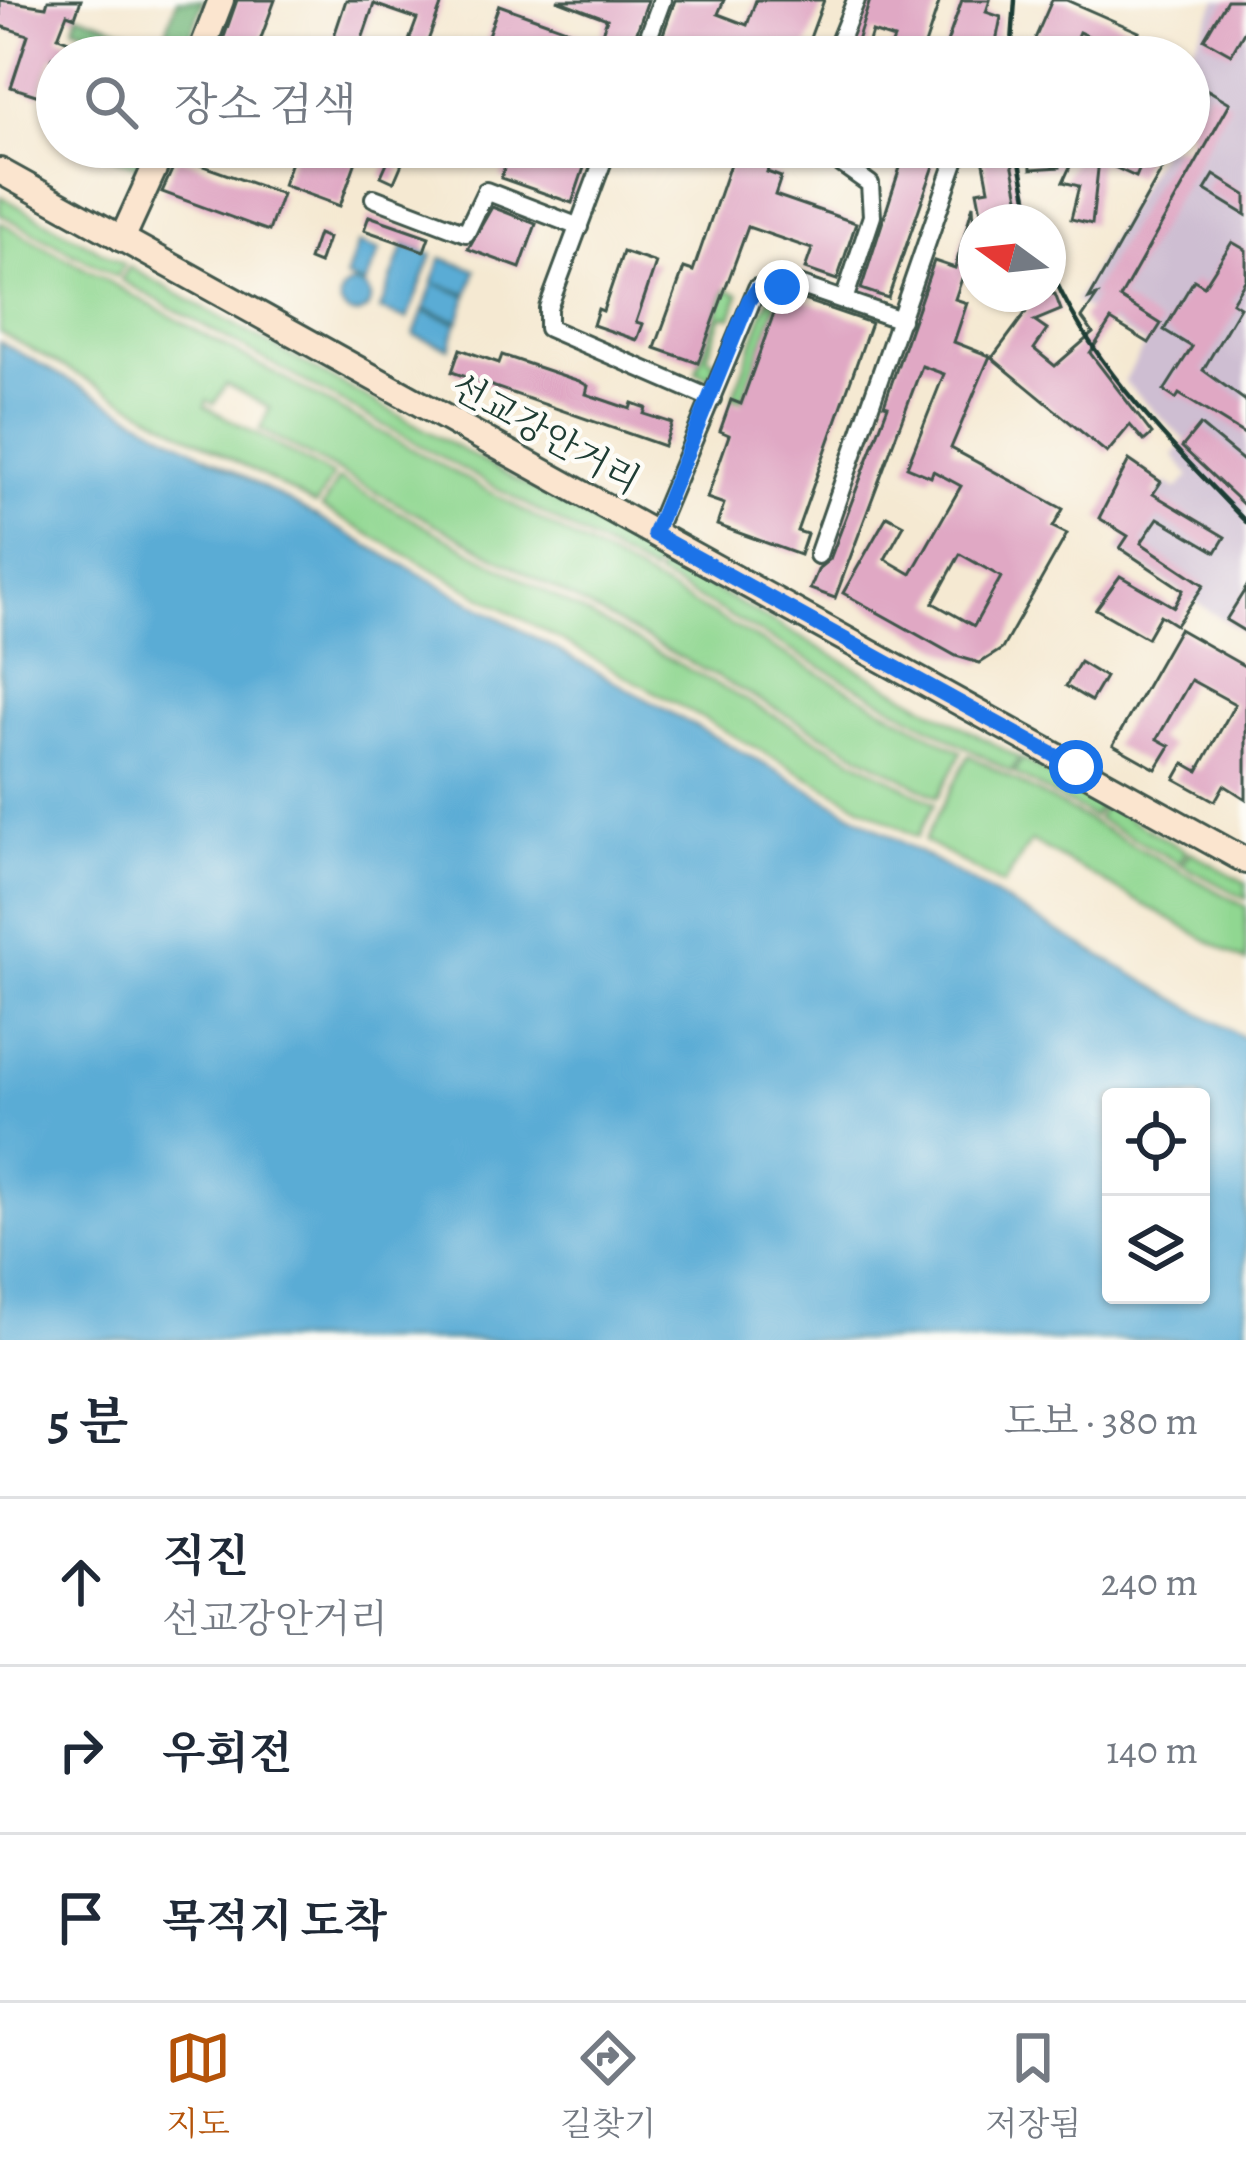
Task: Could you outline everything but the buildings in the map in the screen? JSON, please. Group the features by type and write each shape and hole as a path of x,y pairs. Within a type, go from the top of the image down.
{"main road":[{"path":"207,36 221,0"},
{"path":"122,239 154,168"},
{"name":"선교강안거리","path":"0,171 1246,862"}],"street":[{"path":"649,36 662,0"},
{"path":"841,36 856,0"},
{"path":"600,168 548,308 548,328 712,400"},
{"path":"844,299 872,216 870,184 848,168"},
{"path":"818,555 953,168"},
{"path":"374,198 466,232 486,191 579,227"},
{"path":"654,534 758,288 788,283 901,320"}],"shaded area":[{"path":"1217,0 1246,0 1246,635 1117,550 1165,482 1177,489 1190,476 1173,455 1186,441 1124,382 1145,344 1075,302 1150,168 1210,168 1210,36 1199,36"}],"green space":[{"path":"177,0 203,0 191,36 164,36"},
{"path":"78,14 142,36 100,36 74,27"},
{"path":"0,196 124,264 117,277 0,214"},
{"path":"0,222 962,752 938,797 260,429 270,408 226,384 214,404 207,400 205,406 333,476 316,505 0,332"},
{"path":"129,267 660,559 652,574 121,280"},
{"path":"726,289 739,294 731,317 722,315 707,357 715,361 710,377 696,372"},
{"path":"769,297 778,300 742,400 733,397"},
{"path":"338,479 935,803 917,837 322,508"},
{"path":"664,562 1019,758 1011,772 657,576"},
{"path":"969,755 1246,907 1246,962 1031,841 1003,885 924,841"},
{"path":"1022,759 1101,803 1093,817 1014,773"},
{"path":"1105,805 1186,851 1179,863 1097,819"},
{"path":"1190,852 1246,883 1246,899 1182,865"}],"water":[{"path":"358,243 380,251 365,285 346,278"},
{"path":"404,245 432,255 407,319 380,310"},
{"path":"441,258 476,270 468,294 436,284 467,296 459,321 424,309"},
{"path":"355,284 366,288 370,299 366,310 355,314 344,310 340,299 344,288"},
{"path":"423,311 457,323 449,348 414,335"},
{"path":"0,342 800,784 1246,1039 1246,1340 0,1340"}],"railway":[{"path":"1012,36 1015,0"},
{"path":"1021,168 1028,204"},
{"path":"1066,302 1134,402 1246,522"}],"route":[{"path":"782,287 758,288 749,300 654,534 1076,767"}]}
